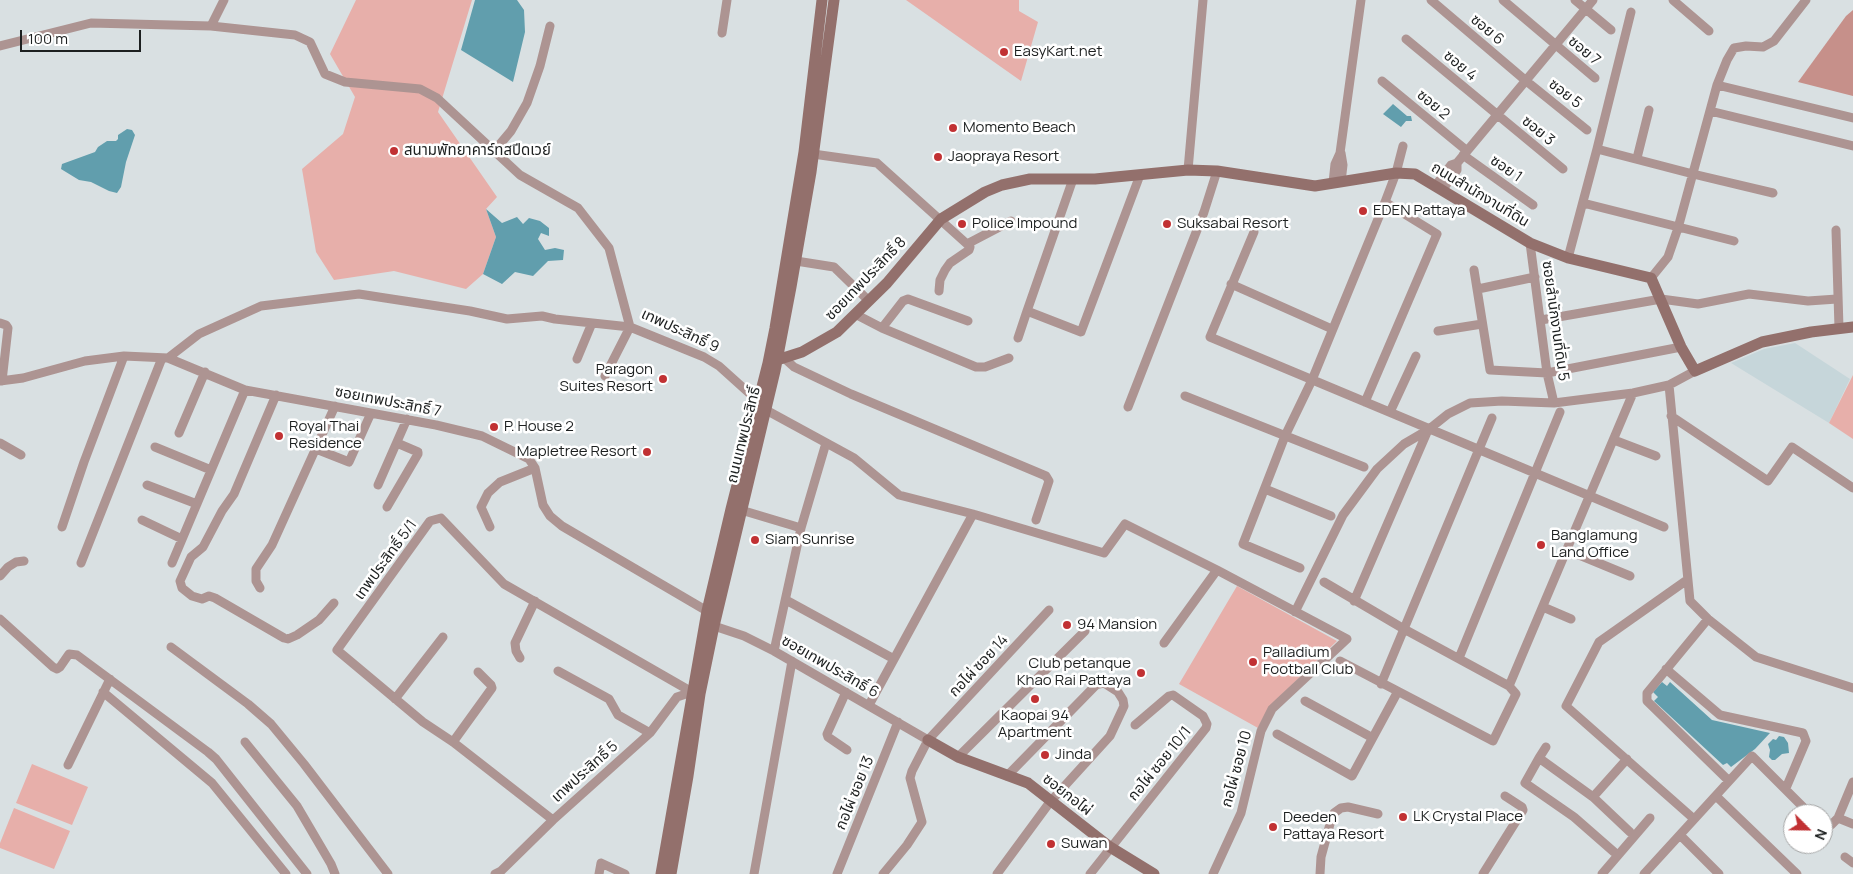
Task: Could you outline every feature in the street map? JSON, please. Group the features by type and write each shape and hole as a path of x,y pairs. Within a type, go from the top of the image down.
{"main road":[{"name":"ถนนเทพประสิทธิ์","path":"777,359 788,259 804,152 822,0"},
{"name":"ถนนเทพประสิทธิ์","path":"661,874 707,611 731,509 777,359 796,261 813,154 834,0"},
{"name":"ถนนสำนักงานที่ดิน","path":"941,219 985,192 1002,184 1030,178 1073,179 1188,170 1217,171 1315,186 1396,173 1415,174 1440,187 1530,243 1568,258 1652,278"},
{"name":"ซอยเทพประสิทธิ์ 8","path":"777,359 802,352 837,332 888,283 941,219"},
{"path":"1652,278 1681,347 1695,371 1762,342 1853,327"},
{"name":"ถนนเทพประสิทธิ์","path":"671,874 700,694 762,406"},
{"path":"707,611 714,626"},
{"name":"ซอยกอไผ่","path":"928,740 958,757 1028,783 1110,847 1154,874"}],"street":[{"path":"211,26 224,0"},
{"path":"722,33 727,0"},
{"path":"1188,170 1203,0"},
{"path":"1337,182 1343,165 1340,153 1360,0"},
{"name":"ซอย 6","path":"1431,0 1525,80"},
{"name":"ซอย 7","path":"1503,0 1595,78"},
{"path":"1575,0 1611,30"},
{"path":"1440,187 1456,170 1462,156 1592,0"},
{"path":"1673,0 1709,31"},
{"path":"1652,278 1668,257 1678,228 1717,85 1726,60 1734,48 1746,46 1764,47 1774,41 1806,0"},
{"path":"1568,258 1631,12"},
{"name":"เทพประสิทธิ์ 9","path":"0,46 91,23 211,26 295,35 310,42 325,74 345,82 420,88 437,98 520,174 578,208 609,248 630,327 704,357 719,366 762,406 854,458 899,496 973,514 1104,554 1125,524 1217,570"},
{"path":"495,150 511,131 527,103 540,66 550,26"},
{"name":"ซอย 4","path":"1406,39 1496,115"},
{"name":"ซอย 5","path":"1525,80 1587,130"},
{"name":"ซอย 2","path":"1382,81 1462,156"},
{"path":"1717,85 1853,118"},
{"path":"1637,158 1648,110"},
{"path":"1710,112 1853,146"},
{"name":"ซอย 3","path":"1496,115 1563,169"},
{"path":"1300,568 1243,544 1285,436 1312,380 1385,202 1396,173 1403,146"},
{"path":"1597,148 1773,193"},
{"path":"813,154 877,163 970,247 969,250 950,263 945,270 940,280 940,291"},
{"name":"ซอย 1","path":"1462,156 1533,205"},
{"path":"1128,407 1204,212 1217,171"},
{"path":"1027,311 1081,332 1140,175"},
{"path":"1018,338 1073,179"},
{"path":"1365,402 1437,234 1385,202"},
{"path":"1583,203 1734,241"},
{"path":"967,244 1011,221"},
{"path":"1836,230 1836,298 1839,328"},
{"path":"1254,232 1210,337 1390,412 1428,430 1664,527"},
{"name":"ซอยสำนักงานที่ดิน 5","path":"1530,243 1554,403"},
{"path":"796,261 834,267 869,301"},
{"path":"1474,270 1490,370 1548,373 1681,347"},
{"path":"1478,289 1535,277"},
{"path":"1231,284 1332,329"},
{"path":"1541,320 1661,299 1698,304 1757,293 1808,301 1836,298"},
{"path":"81,563 165,358 199,334 262,306 359,294 470,311 507,319 542,316 630,327 605,376"},
{"path":"882,328 904,301 908,299 968,321"},
{"path":"855,314 882,328 976,367 985,367 1009,358"},
{"path":"0,323 8,328 1,380"},
{"path":"577,360 592,323"},
{"path":"1438,331 1482,324"},
{"path":"62,527 124,356"},
{"name":"ซอยเทพประสิทธิ์ 7","path":"1,380 23,378 85,362 124,356 165,358 206,372 245,390 407,419 482,436 529,459 535,468"},
{"path":"1390,412 1416,356"},
{"path":"777,359 851,394 1046,476 1050,481 1036,520"},
{"path":"1164,643 1217,570 1295,612 1343,515 1377,469 1404,444 1428,430 1448,414 1470,403 1502,401 1554,403 1633,393 1668,385 1695,371"},
{"path":"179,433 206,372"},
{"path":"1668,385 1690,601 1708,619 1756,657 1853,688"},
{"path":"172,563 245,390"},
{"path":"1509,686 1633,393"},
{"path":"276,395 234,494 222,511 203,547 191,557 180,581 182,588 192,596 202,599 209,596 215,598 288,639 319,620 334,603"},
{"path":"1185,396 1364,467"},
{"path":"260,588 256,581 256,569 272,545 335,406"},
{"path":"1459,658 1560,412"},
{"path":"316,449 349,462 371,413"},
{"path":"1671,416 1768,481 1792,447 1853,488"},
{"path":"1381,684 1492,418"},
{"path":"378,485 407,419"},
{"path":"1354,601 1428,430"},
{"path":"1614,440 1656,456"},
{"path":"0,443 21,455"},
{"path":"387,506 418,454 418,452 397,443"},
{"path":"774,651 801,528 826,443"},
{"path":"155,447 211,470"},
{"path":"490,526 481,507 488,493 500,482 535,468 543,505 550,516 562,526 707,611"},
{"path":"147,485 197,504"},
{"path":"1265,489 1331,516"},
{"path":"741,510 801,528"},
{"path":"869,705 973,514"},
{"name":"เทพประสิทธิ์ 5/1","path":"552,820 453,742 423,722 337,650 430,521 441,518 504,584 692,692"},
{"path":"142,520 182,539"},
{"path":"1567,550 1630,576"},
{"path":"0,576 8,567 16,562 24,561"},
{"path":"1687,580 1599,642 1566,706 1694,819"},
{"path":"1324,582 1354,601 1509,686 1516,694 1493,741 1340,661"},
{"path":"786,600 894,659"},
{"path":"520,658 516,651 515,643 534,601"},
{"path":"1543,607 1571,619"},
{"name":"กอไผ่ ซอย 14","path":"883,874 907,846 922,822 910,778 912,770 928,740 1049,610"},
{"name":"กอไผ่ ซอย 10","path":"1213,874 1241,813 1261,731 1272,709 1347,639 1295,612"},
{"path":"0,619 53,667 57,669 60,667 66,655 72,653 161,716 216,759 307,874"},
{"path":"1708,619 1647,693 1647,701 1729,781"},
{"name":"ซอยเทพประสิทธิ์ 6","path":"714,626 744,636 774,651 928,740"},
{"path":"958,757 1084,631"},
{"path":"395,698 443,637"},
{"path":"171,647 248,704 271,724 388,874"},
{"path":"754,874 792,661"},
{"path":"1666,669 1720,715 1803,733 1806,741 1786,788"},
{"path":"558,671 609,699 618,715 650,733"},
{"path":"453,742 492,688 478,672"},
{"path":"68,765 110,679"},
{"path":"997,874 1050,802 1104,744 1124,706 1118,692 1104,684 1096,685 1007,776"},
{"path":"103,692 212,783 286,874"},
{"name":"เทพประสิทธิ์ 5","path":"495,874 501,871 552,820 650,733 677,697 692,692"},
{"path":"846,692 827,734 828,737 848,750"},
{"path":"1277,734 1352,776 1371,737 1397,692"},
{"name":"กอไผ่ ซอย 10/1","path":"1110,847 1206,728 1207,724 1203,716 1173,695 1168,696 1135,725"},
{"path":"1305,701 1371,737"},
{"name":"กอไผ่ ซอย 13","path":"837,874 898,722"},
{"path":"246,742 297,806 335,874"},
{"path":"1546,747 1524,783 1574,817 1614,852"},
{"path":"1644,874 1752,756 1801,804"},
{"path":"1539,758 1593,797 1630,832"},
{"path":"1593,797 1627,759"},
{"path":"1833,823 1838,818 1853,782"},
{"path":"1482,874 1523,810 1522,807 1505,796"},
{"path":"1716,796 1798,874"},
{"path":"1320,874 1321,857 1334,813 1341,808 1348,807 1378,814"},
{"path":"1602,874 1650,818"},
{"path":"1838,818 1853,824"},
{"path":"1680,835 1719,874"},
{"path":"1090,874 1110,847"},
{"path":"599,874 601,863 625,874"}],"shaded area":[{"name":"สนามพัทยาคาร์ทสปีดเวย์","path":"356,0 472,0 438,112 497,197 486,209 496,237 483,274 466,289 394,271 334,280 316,252 302,169 343,134 355,97 330,54"},
{"name":"EasyKart.net","path":"906,0 1019,0 1019,11 1038,22 1021,81"},
{"path":"1853,10 1853,96 1798,82 1846,16"},
{"path":"1795,343 1850,379 1829,423 1731,363 1764,349"},
{"path":"1853,375 1853,439 1829,423"},
{"name":"Palladium Football Club","path":"1237,586 1337,641 1269,707 1258,728 1179,684"},
{"path":"32,764 88,787 72,825 16,803"},
{"path":"14,808 70,831 54,869 0,848 0,843"}],"water":[{"path":"475,0 517,0 524,10 525,32 513,82 461,50"},
{"path":"1393,104 1407,116 1411,116 1412,121 1406,121 1401,127 1383,114"},
{"path":"127,129 132,130 135,135 126,162 121,187 117,193 91,182 79,180 61,169 62,164 95,152 98,147 107,141 116,141 118,135"},
{"path":"486,209 502,223 517,217 523,224 529,218 540,221 549,228 549,236 541,233 538,239 545,250 555,248 564,250 563,260 548,261 533,276 515,272 502,284 483,274 496,237"},
{"path":"1662,682 1667,686 1670,682 1712,720 1770,733 1755,749 1731,767 1727,763 1723,765 1654,701 1658,697 1653,692"},
{"path":"1779,736 1784,737 1788,743 1789,753 1782,754 1775,760 1772,760 1769,757 1770,750 1768,744"}],"place":[{"name":"EasyKart.net","path":"1004,52"},
{"name":"Momento Beach","path":"953,128"},
{"name":"สนามพัทยาคาร์ทสปีดเวย์","path":"394,151"},
{"name":"Jaopraya Resort","path":"938,157"},
{"name":"EDEN Pattaya","path":"1363,211"},
{"name":"Police Impound","path":"962,224"},
{"name":"Suksabai Resort","path":"1167,224"},
{"name":"Paragon Suites Resort","path":"663,379"},
{"name":"P. House 2","path":"494,427"},
{"name":"Royal Thai Residence","path":"279,436"},
{"name":"Mapletree Resort","path":"647,452"},
{"name":"Siam Sunrise","path":"755,540"},
{"name":"Banglamung Land Office","path":"1541,545"},
{"name":"94 Mansion","path":"1067,625"},
{"name":"Palladium Football Club","path":"1253,662"},
{"name":"Club petanque Khao Rai Pattaya","path":"1141,673"},
{"name":"Kaopai 94 Apartment","path":"1035,699"},
{"name":"Jinda","path":"1045,755"},
{"name":"LK Crystal Place","path":"1403,817"},
{"name":"Deeden Pattaya Resort","path":"1273,827"},
{"name":"Suwan","path":"1051,844"}]}
